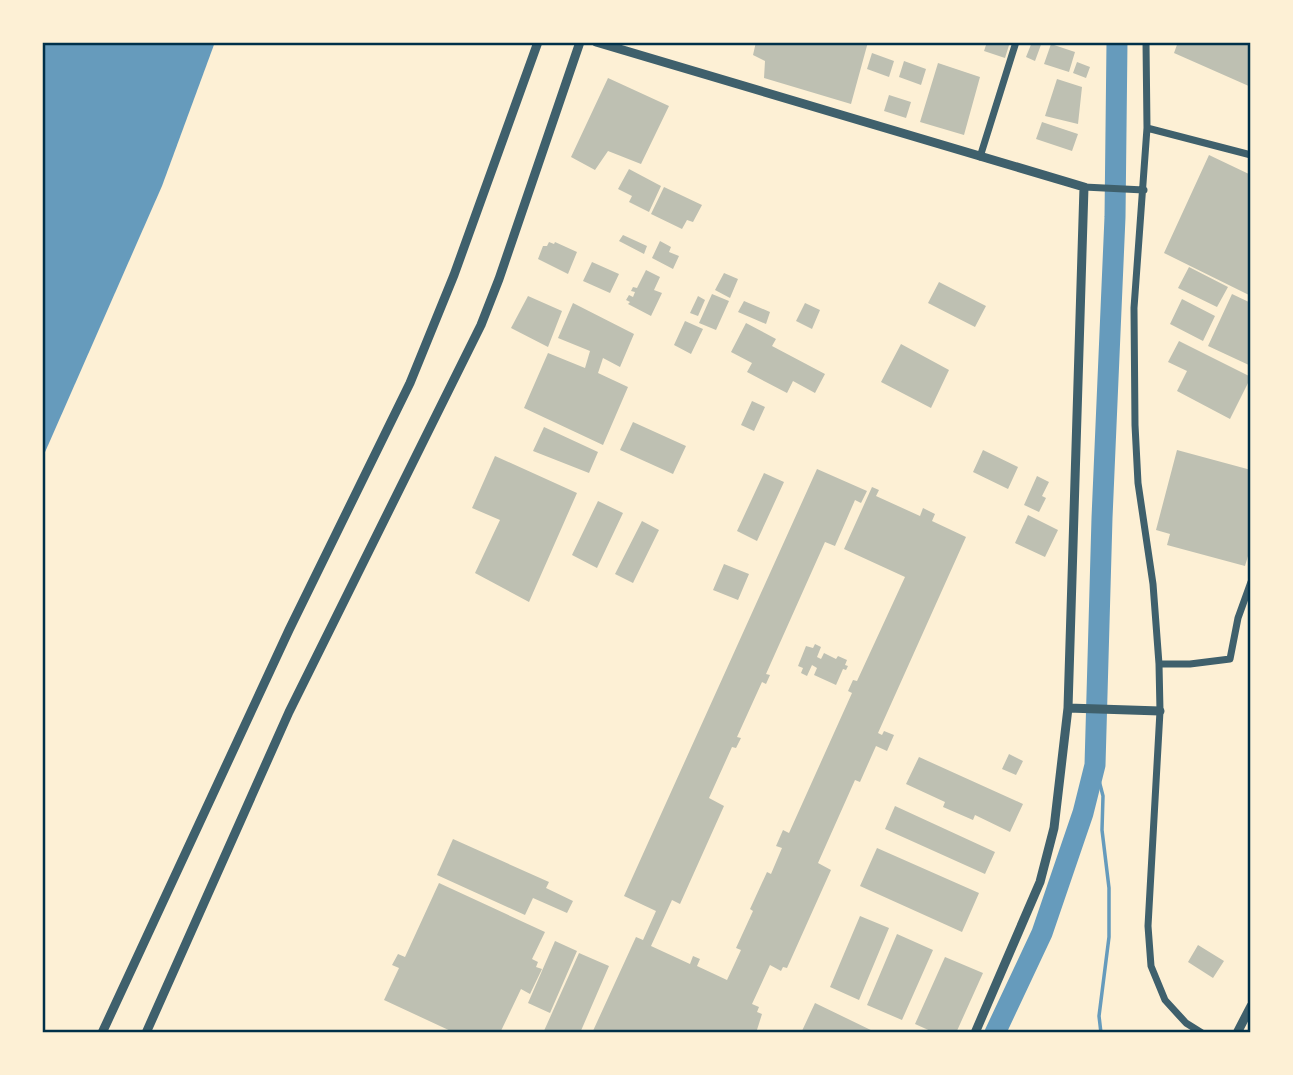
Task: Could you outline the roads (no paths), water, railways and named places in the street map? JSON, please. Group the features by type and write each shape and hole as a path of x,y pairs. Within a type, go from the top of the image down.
{"street":[{"path":"102,1033 289,630 410,383 454,275 538,42"},
{"path":"146,1033 289,712 481,325 580,42"},
{"path":"596,42 1084,187 1144,190"},
{"path":"979,157 1016,42"},
{"path":"1146,42 1147,128 1134,308 1138,483 1153,584 1159,664 1160,711 1148,926 1151,967 1165,1000 1186,1023 1202,1033"},
{"path":"1147,128 1251,155"},
{"path":"975,1033 1040,882 1054,828 1068,708 1084,187"},
{"path":"1159,664 1190,664 1230,659 1238,618 1251,582"},
{"path":"1068,708 1160,711"},
{"path":"1237,1033 1251,1006"}],"water":[{"path":"42,42 215,42 162,186 42,459"}],"waterway":[{"path":"995,1033 1042,933 1083,813 1095,765 1115,217 1117,42"},
{"path":"1095,765 1103,796 1102,830 1109,888 1109,937 1099,1016 1101,1033"}]}
